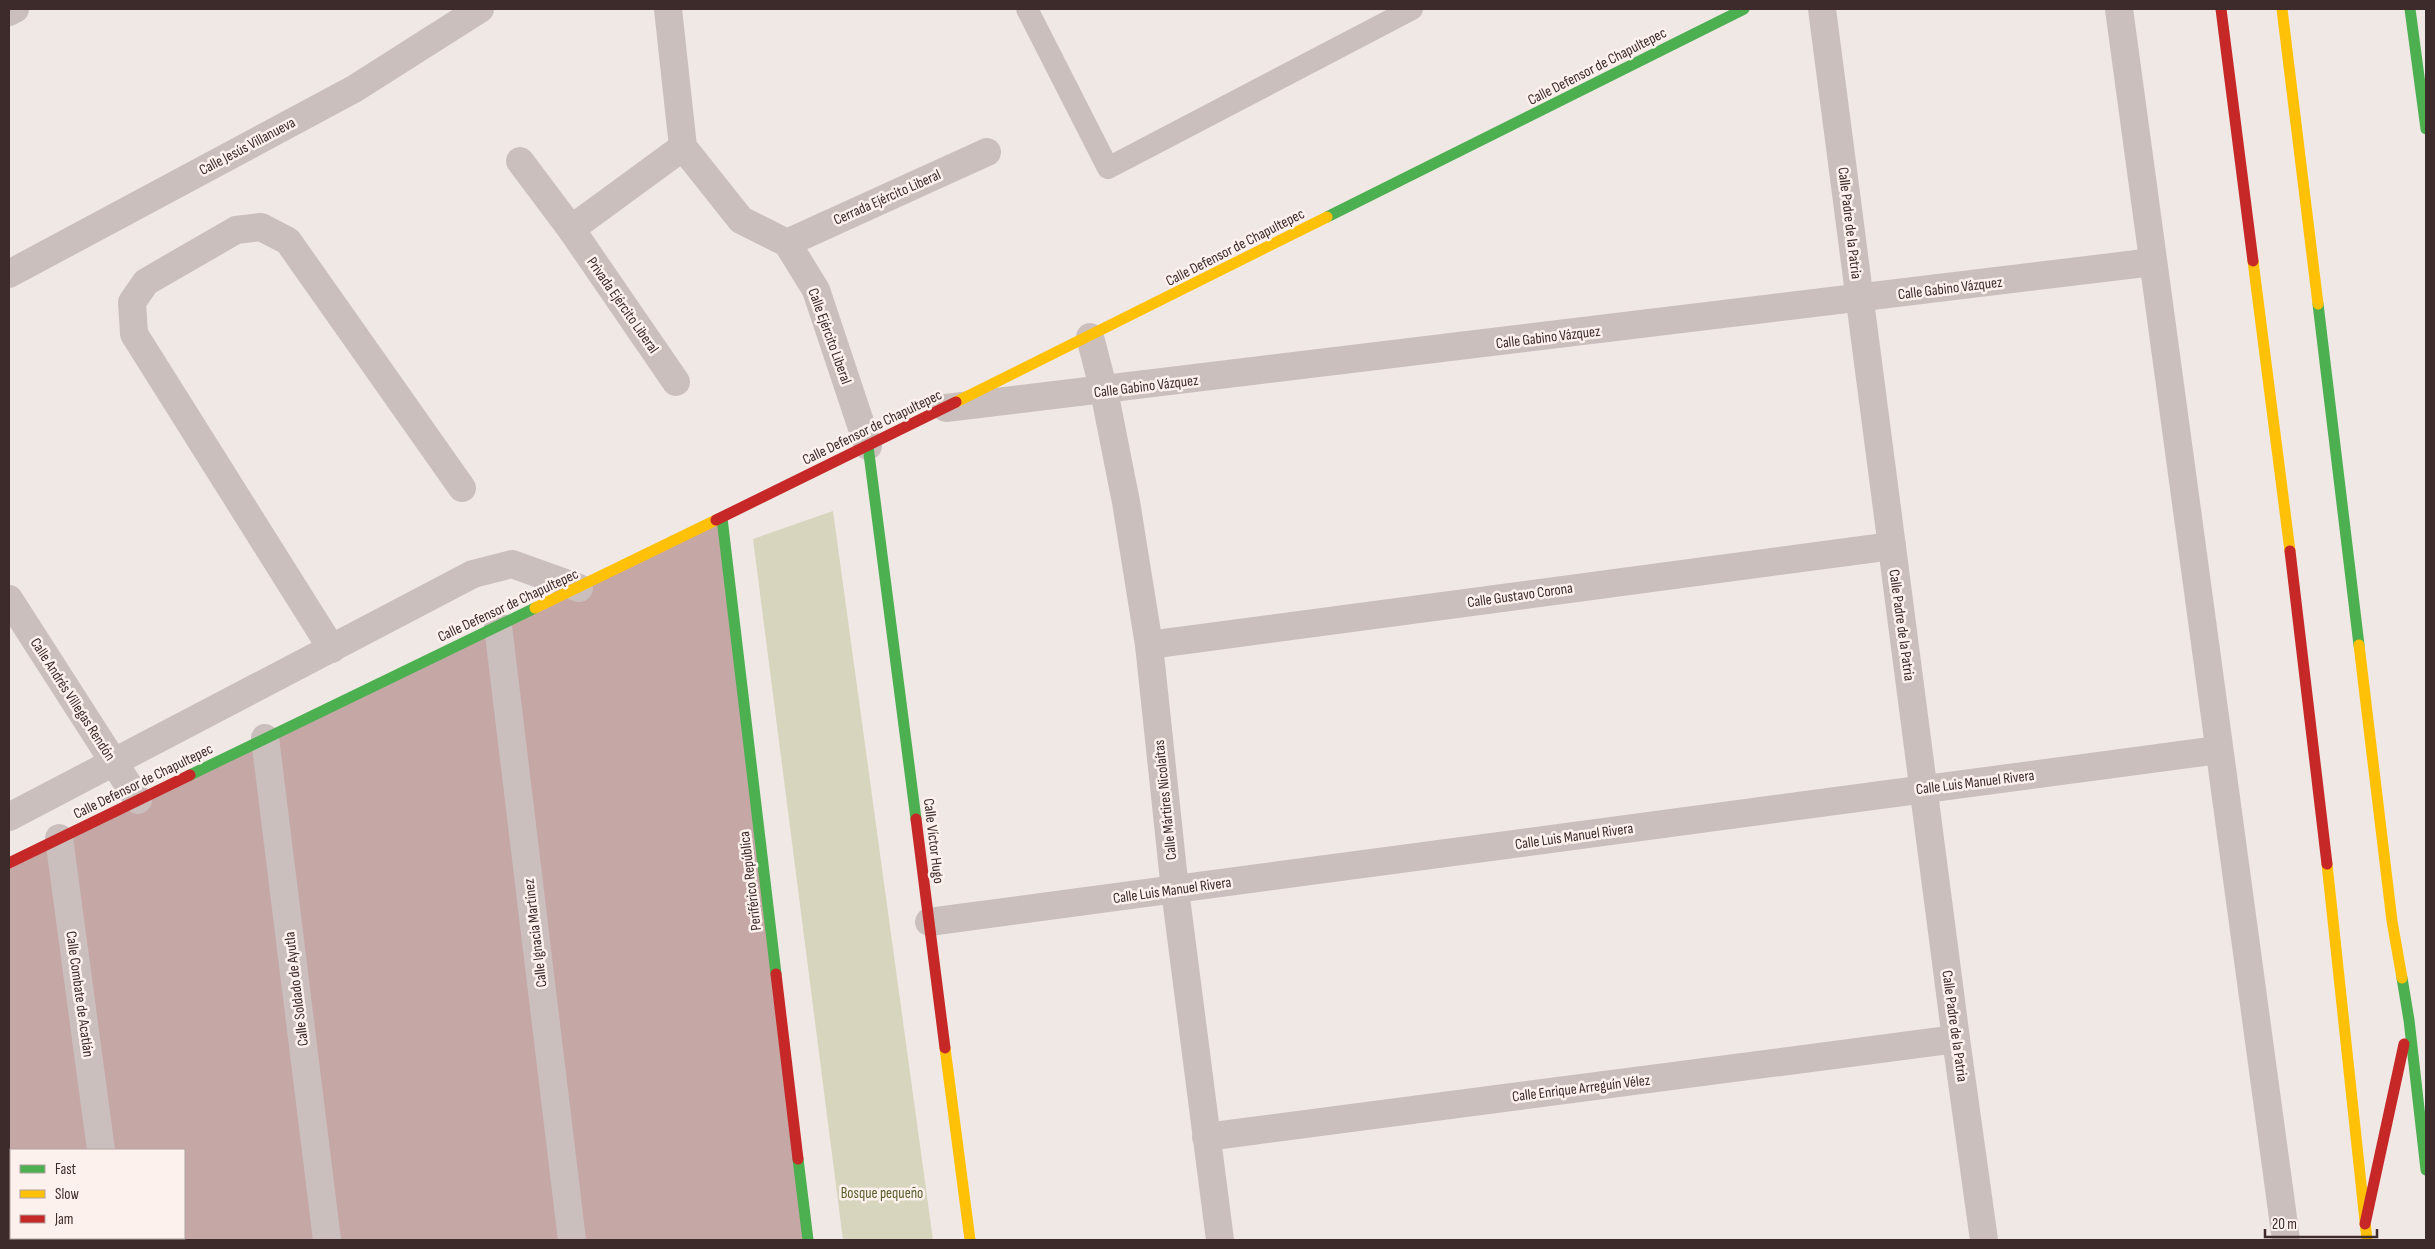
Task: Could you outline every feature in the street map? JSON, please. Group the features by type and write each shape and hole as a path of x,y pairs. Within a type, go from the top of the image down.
{"main road":[{"name":"Calle Defensor de Chapultepec","path":"9,863 579,588 1090,337 1744,9"},
{"path":"2221,9 2316,766 2367,1240"},
{"path":"2282,9 2392,921 2409,1020 2426,1170"},
{"path":"2410,9 2426,128"},
{"name":"Calle Víctor Hugo","path":"868,446 970,1240"},
{"name":"Periférico República","path":"722,518 808,1240"},
{"path":"2365,1224 2409,1020"}],"street":[{"path":"9,12 15,9"},
{"name":"Calle Jesús Villanueva","path":"9,274 354,89 480,9"},
{"path":"668,9 684,147 741,220 787,242"},
{"name":"Calle Padre de la Patria","path":"1822,9 1956,1039 1984,1240"},
{"path":"2119,9 2218,750 2286,1240"},
{"path":"571,228 684,147"},
{"name":"Cerrada Ejército Liberal","path":"787,242 987,152"},
{"name":"Privada Ejército Liberal","path":"520,161 571,228 676,382"},
{"path":"332,649 134,334 132,302 146,282 236,230 261,227 288,241 462,488"},
{"name":"Calle Ejército Liberal","path":"787,242 816,290 868,446"},
{"name":"Calle Gabino Vázquez","path":"943,409 1104,391 2153,262"},
{"name":"Calle Mártires Nicolaítas","path":"1090,337 1104,391 1126,502 1149,645 1175,890 1220,1240"},
{"name":"Calle Gustavo Corona","path":"1149,645 1892,546"},
{"path":"9,817 473,574 512,564 579,588"},
{"name":"Calle Andrés Villegas Rendón","path":"9,599 138,800"},
{"name":"Calle Ignacia Martínez","path":"498,626 572,1240"},
{"name":"Calle Soldado de Ayutla","path":"265,738 327,1240"},
{"name":"Calle Luis Manuel Rivera","path":"929,922 2218,750"},
{"name":"Calle Combate de Acatlán","path":"59,838 101,1149"},
{"name":"Calle Enrique Arreguín Vélez","path":"1206,1137 1956,1039"}],"lane":[{"path":"1027,9 1108,168 1412,9"}],"green space":[{"name":"Bosque pequeño","path":"833,511 933,1240 843,1240 753,539"}],"building":[{"path":"722,518 813,1240 9,1240 9,869"}],"traffic: fast":[{"path":"1327,217 1744,9"},
{"path":"2410,9 2426,129"},
{"path":"2318,304 2359,645"},
{"path":"868,446 916,819"},
{"path":"722,518 776,974"},
{"path":"190,775 535,608"},
{"path":"2402,978 2409,1020 2426,1170"},
{"path":"798,1159 808,1240"}],"traffic: slow":[{"path":"2282,9 2318,304"},
{"path":"956,402 1327,217"},
{"path":"2253,261 2290,551"},
{"path":"535,608 716,520"},
{"path":"2359,645 2392,921 2402,978"},
{"path":"2327,864 2367,1240"},
{"path":"945,1048 970,1240"}],"traffic: jam":[{"path":"2221,9 2253,261"},
{"path":"716,520 956,402"},
{"path":"2290,551 2327,864"},
{"path":"9,863 190,775"},
{"path":"916,819 945,1048"},
{"path":"776,974 798,1159"},
{"path":"2365,1224 2404,1044"}]}
